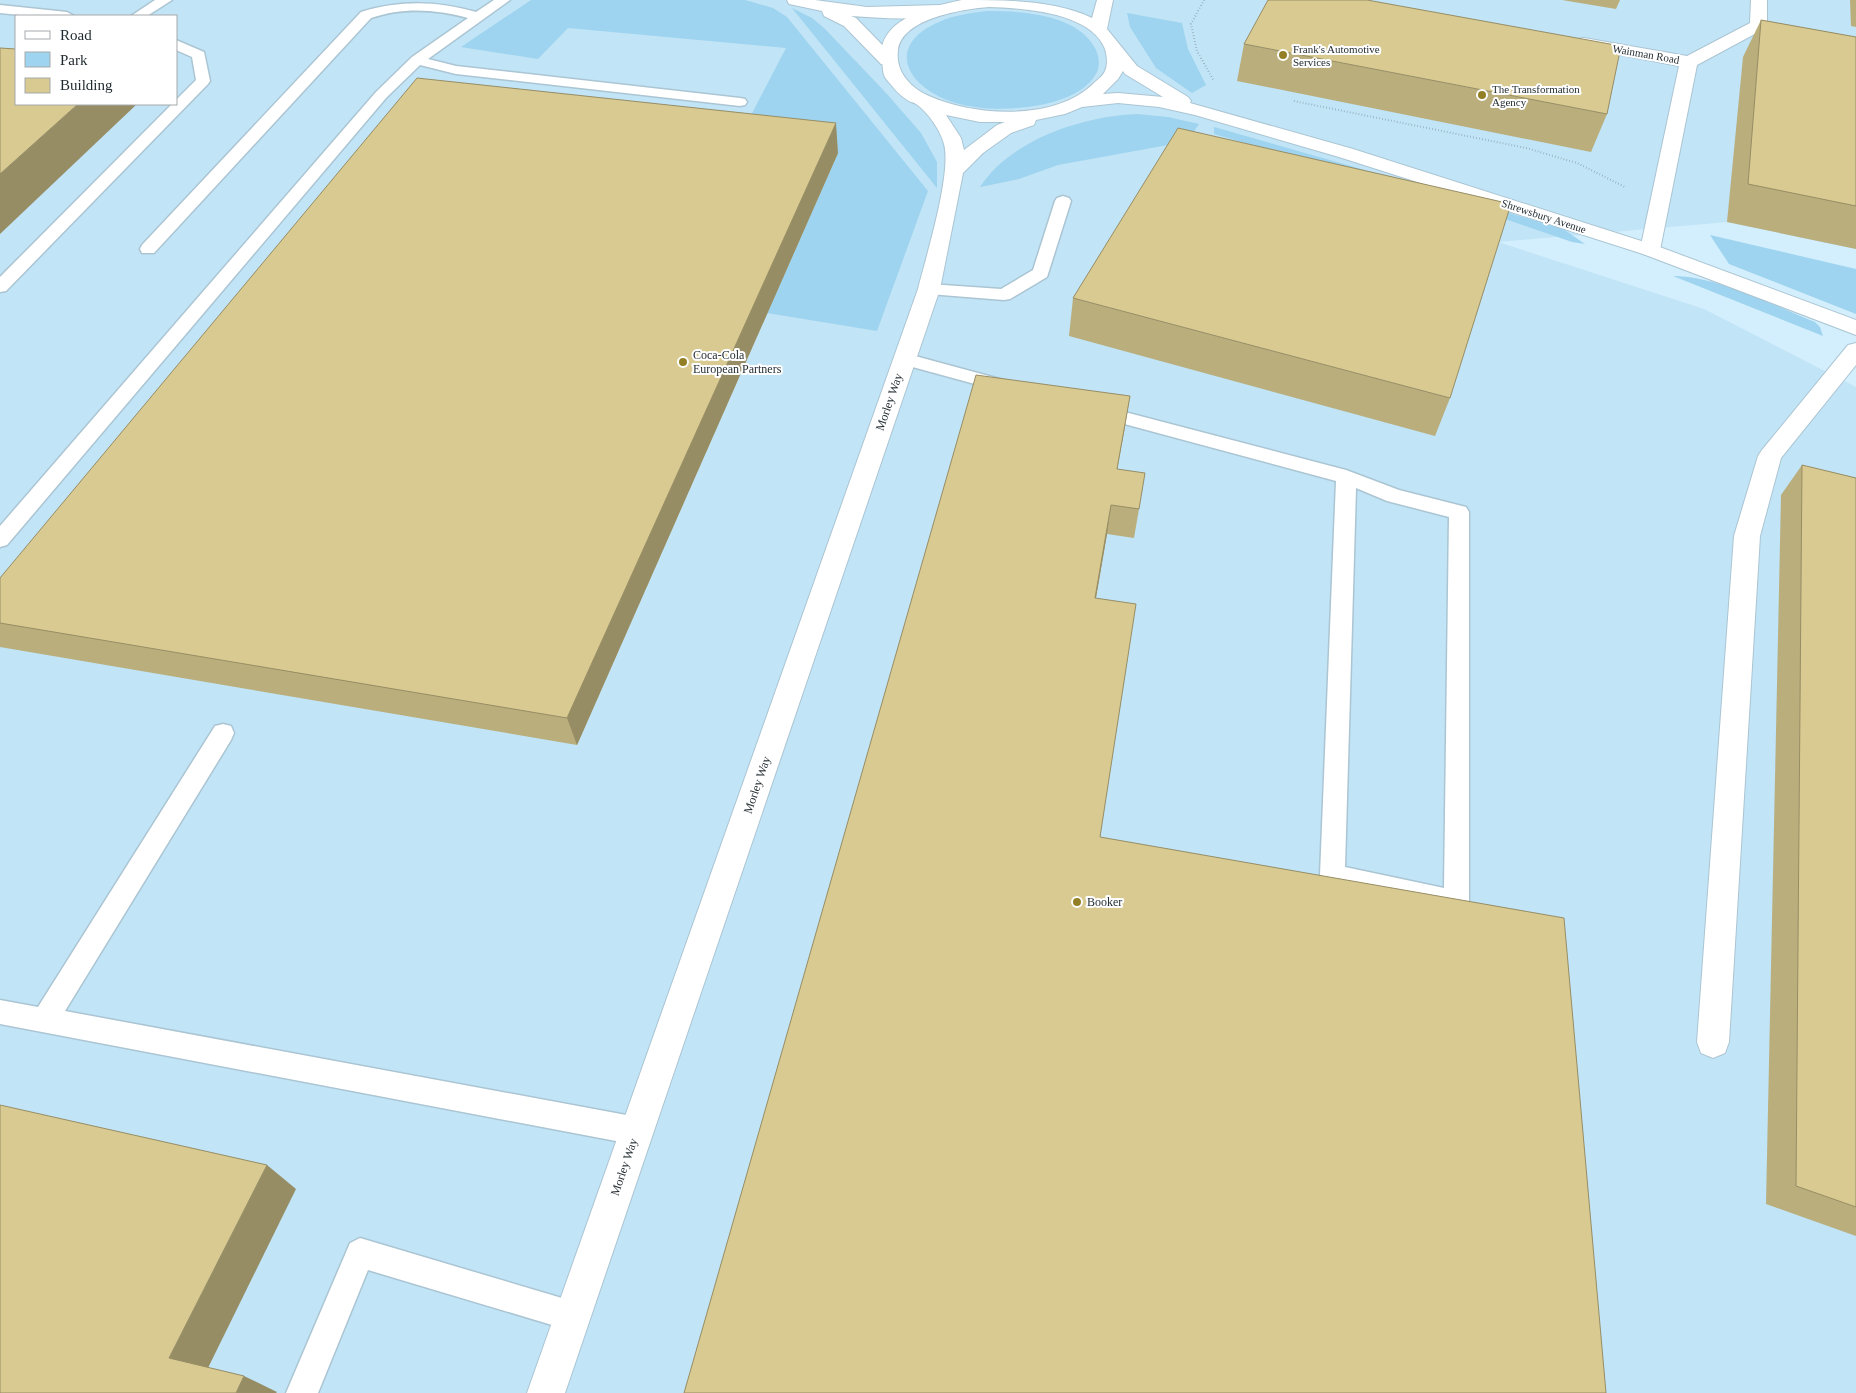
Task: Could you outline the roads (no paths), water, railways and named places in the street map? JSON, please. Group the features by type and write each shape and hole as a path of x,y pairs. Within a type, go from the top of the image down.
{"street":[{"path":"795,0 822,8 862,13 940,10"},
{"path":"1098,30 1105,0"},
{"name":"Wainman Road","path":"1572,41 1688,62 1766,28 1759,0"},
{"name":"Shrewsbury Avenue","path":"940,10 992,1 1039,5 1082,19 1105,36 1131,70 1198,110"},
{"path":"822,8 850,22 888,60"},
{"path":"940,10 918,19 901,31 890,45 889,69 898,83 926,103 952,112 981,117 1012,118 1043,115"},
{"path":"954,172 976,149 1004,129 1085,102 1105,86 1116,69 1115,51"},
{"name":"Wainman Road","path":"1650,250 1688,62"},
{"name":"Shrewsbury Avenue","path":"1085,102 1118,98 1159,102 1198,110 1346,153 1650,250 1856,328"},
{"name":"Morley Way","path":"546,1393 929,289 954,172 954,146 942,121 926,103"},
{"path":"1713,1042 1747,536 1770,456 1856,350"}],"lane":[{"path":"140,15 164,0"},
{"path":"148,249 366,15 380,5 392,1 408,0 438,5 478,16"},
{"path":"0,540 381,95 417,60 502,0"},
{"path":"0,9 57,15"},
{"path":"0,288 203,81 199,54 178,45"},
{"path":"417,60 456,70 740,102"},
{"path":"929,289 1004,295 1041,273 1063,201"},
{"path":"904,359 1019,390"},
{"path":"1077,405 1346,477 1394,496 1459,512 1456,902 1332,875 1346,477"},
{"path":"45,1019 223,733"},
{"path":"0,1012 637,1131"},
{"path":"302,1393 360,1253 572,1316"}],"place":[{"name":"Frank's Automotive Services","path":"1283,55"},
{"name":"The Transformation Agency","path":"1482,95"},
{"name":"Coca-Cola European Partners","path":"683,362"},
{"name":"Booker","path":"1077,902"}]}
